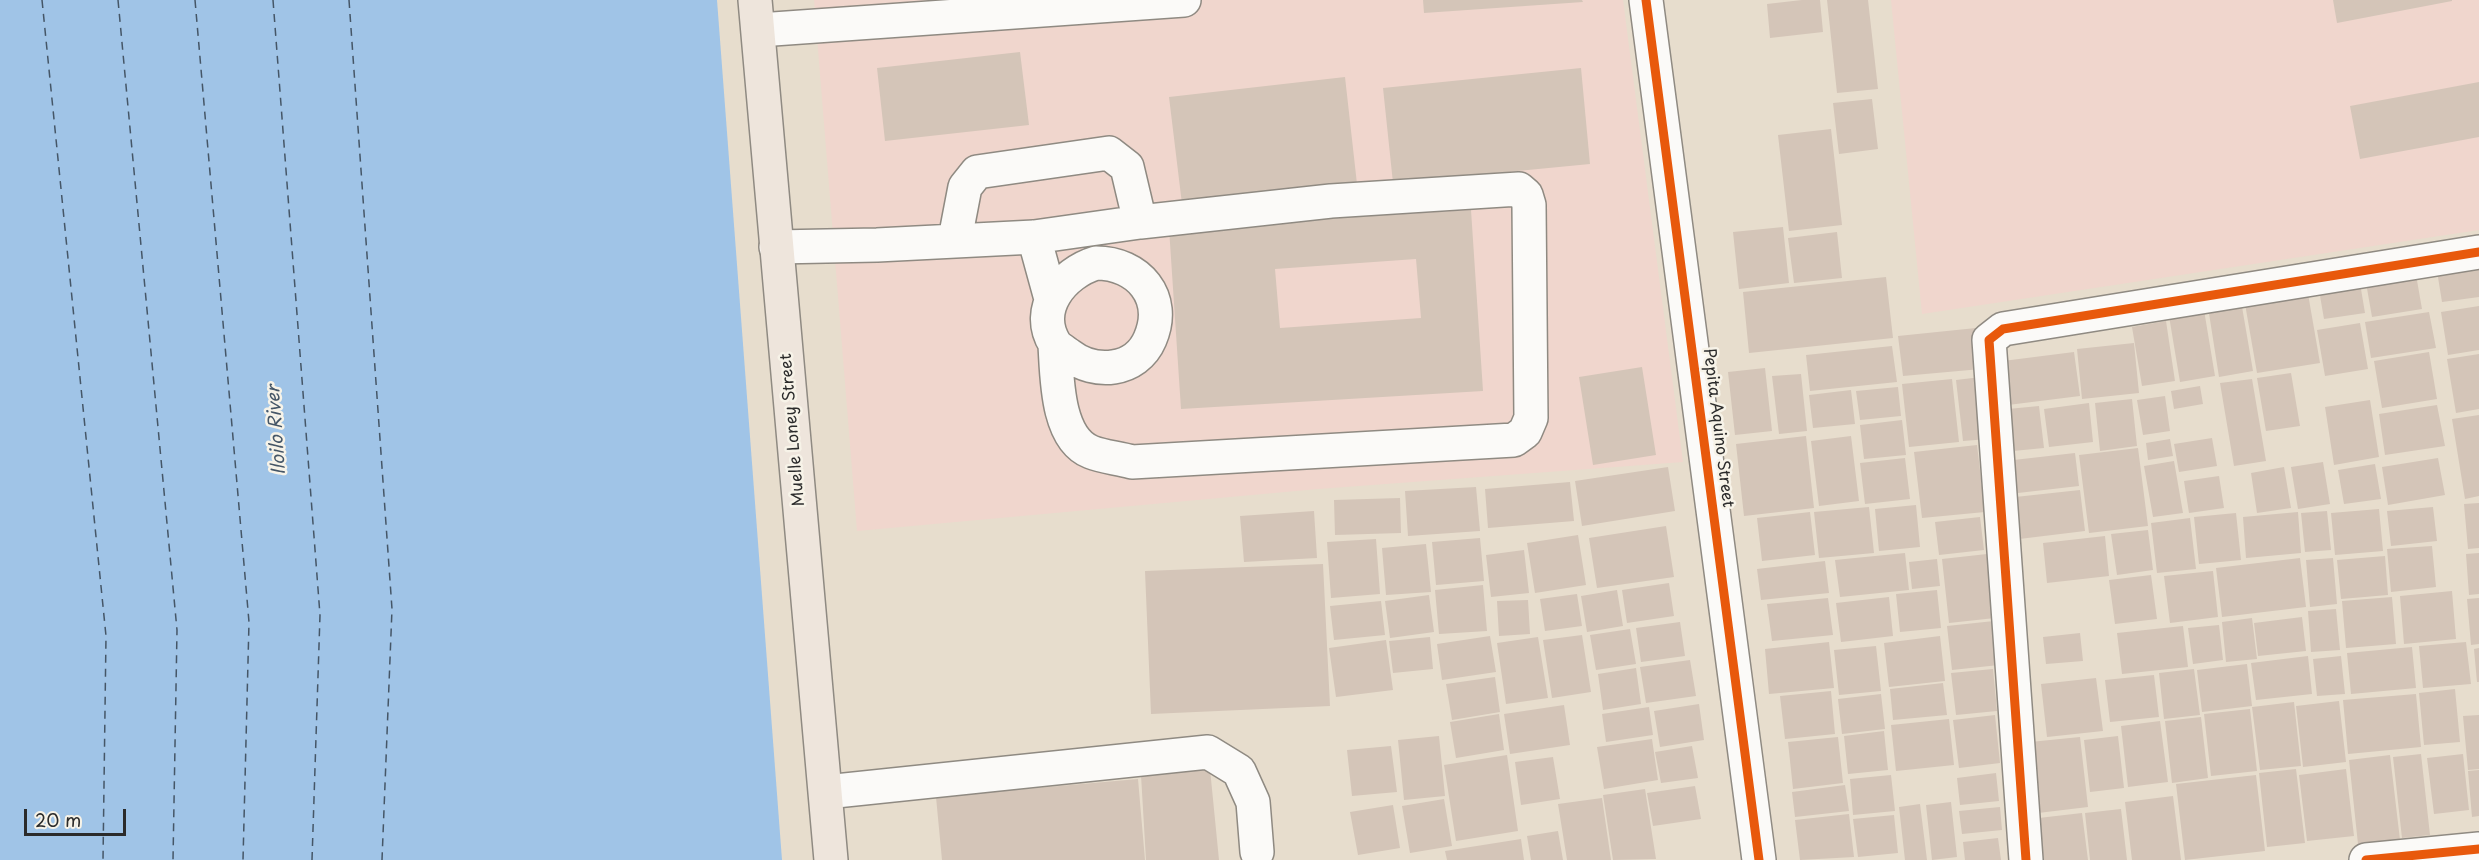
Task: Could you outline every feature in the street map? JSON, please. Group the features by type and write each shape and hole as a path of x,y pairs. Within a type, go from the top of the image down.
{"main road":[{"name":"Muelle Loney Street","path":"757,15 831,860"}],"street":[{"path":"757,15 1184,0"},
{"name":"Pepita Aquino Street","path":"1646,0 1759,860"},
{"path":"955,240 965,187 977,172 1110,153 1127,167 1140,222"},
{"path":"776,247 877,245 1034,237 1140,222 1331,201 1519,189 1526,195 1529,205 1531,418 1525,432 1514,440 1132,462 1088,451 1069,432 1057,391 1055,345 1049,315 1051,299 1034,237"},
{"path":"2026,860 1989,340 2003,329 2479,252"},
{"path":"1051,299 1069,276 1081,268 1096,263 1111,263 1138,276 1154,301 1156,316 1148,345 1137,356 1118,366 1095,368 1081,364 1055,345"},
{"path":"826,792 1209,752 1239,771 1253,802 1257,852"},
{"path":"2366,860 2479,849"}],"shaded area":[{"path":"814,0 1623,0 1683,462 1318,489 857,531"},
{"path":"1891,0 2479,0 2479,230 1922,314"}],"water":[{"name":"Iloilo River","path":"0,0 717,0 782,860 0,860"}],"building":[{"path":"1423,0 1582,0 1583,2 1424,13"},
{"path":"1820,0 1823,32 1770,38 1767,4"},
{"path":"1827,0 1868,0 1878,89 1837,93"},
{"path":"2333,0 2452,0 2452,1 2337,23"},
{"path":"1020,52 1029,125 885,141 877,68"},
{"path":"1581,68 1590,164 1393,183 1383,88"},
{"path":"1345,77 1357,184 1182,204 1169,97"},
{"path":"2479,82 2479,137 2360,159 2350,106"},
{"path":"1872,99 1878,149 1839,154 1833,103"},
{"path":"1831,129 1842,225 1789,231 1778,135"},
{"path":"1471,210 1483,391 1181,409 1169,228","holes":["1416,259 1421,318 1280,328 1275,269"]},
{"path":"1783,227 1789,283 1739,289 1733,232"},
{"path":"1837,232 1842,278 1794,283 1788,238"},
{"path":"2479,258 2479,297 2442,302 2436,265"},
{"path":"2415,269 2422,309 2372,317 2365,277"},
{"path":"1886,277 1893,338 1749,353 1743,292"},
{"path":"2359,277 2365,313 2324,319 2318,284"},
{"path":"2307,288 2320,363 2257,373 2244,298"},
{"path":"2241,301 2253,371 2219,377 2208,307"},
{"path":"2479,306 2479,350 2448,355 2441,312"},
{"path":"2204,310 2215,376 2180,382 2169,316"},
{"path":"2429,312 2436,348 2371,358 2365,322"},
{"path":"2166,321 2175,381 2142,386 2132,327"},
{"path":"2360,323 2368,369 2325,376 2317,330"},
{"path":"1976,328 1981,369 1903,376 1898,336"},
{"path":"2134,343 2139,393 2082,399 2077,349"},
{"path":"1892,346 1897,382 1810,391 1806,355"},
{"path":"2074,352 2080,396 2008,405 2003,361"},
{"path":"2429,352 2437,399 2382,408 2374,361"},
{"path":"2479,354 2479,409 2456,413 2447,359"},
{"path":"1642,367 1656,455 1593,465 1579,377"},
{"path":"1765,368 1772,431 1735,435 1728,372"},
{"path":"2291,373 2300,426 2266,431 2257,378"},
{"path":"1801,374 1807,431 1779,434 1772,376"},
{"path":"1981,377 1988,439 1963,441 1956,380"},
{"path":"1952,379 1959,442 1909,447 1902,384"},
{"path":"2252,379 2266,461 2234,466 2220,383"},
{"path":"2200,386 2203,404 2174,409 2171,391"},
{"path":"1898,387 1901,416 1860,420 1856,391"},
{"path":"1851,390 1855,424 1813,428 1809,395"},
{"path":"2165,396 2170,431 2143,435 2137,400"},
{"path":"2132,399 2137,446 2100,451 2095,403"},
{"path":"2370,400 2379,457 2334,465 2325,407"},
{"path":"2089,403 2093,442 2049,447 2044,409"},
{"path":"2437,405 2445,446 2385,455 2379,414"},
{"path":"2039,406 2044,448 2013,451 2008,409"},
{"path":"2479,415 2479,496 2465,499 2452,419"},
{"path":"1902,420 1906,455 1864,459 1860,425"},
{"path":"1806,436 1814,508 1744,516 1736,444"},
{"path":"1851,436 1859,501 1819,506 1811,441"},
{"path":"2212,438 2217,466 2179,472 2174,444"},
{"path":"2170,439 2173,456 2148,460 2146,443"},
{"path":"1977,445 1985,512 1922,518 1914,452"},
{"path":"2138,448 2148,526 2089,533 2079,455"},
{"path":"2075,453 2079,486 2009,494 2005,461"},
{"path":"1905,458 1910,499 1865,504 1860,463"},
{"path":"2438,458 2445,495 2388,505 2382,467"},
{"path":"2174,461 2183,513 2153,517 2144,466"},
{"path":"2323,462 2330,504 2298,509 2291,467"},
{"path":"2375,464 2381,499 2344,504 2338,470"},
{"path":"1668,467 1675,511 1582,526 1575,481"},
{"path":"2284,467 2291,508 2257,513 2251,473"},
{"path":"2219,476 2224,508 2189,513 2184,481"},
{"path":"1570,482 1574,521 1488,528 1485,489"},
{"path":"1476,487 1480,531 1408,536 1405,491"},
{"path":"2080,490 2085,531 2011,540 2006,498"},
{"path":"1400,498 1401,533 1335,535 1334,500"},
{"path":"2479,503 2479,548 2468,549 2464,504"},
{"path":"1916,505 1920,547 1879,551 1875,509"},
{"path":"1869,507 1874,553 1819,558 1814,512"},
{"path":"2433,507 2437,541 2391,546 2387,511"},
{"path":"2379,509 2383,551 2335,555 2331,513"},
{"path":"1314,511 1317,558 1244,562 1240,516"},
{"path":"2327,511 2331,550 2305,552 2301,513"},
{"path":"1810,512 1815,555 1762,561 1757,518"},
{"path":"2298,512 2301,553 2246,558 2243,517"},
{"path":"2236,513 2241,560 2199,564 2194,517"},
{"path":"1980,517 1984,550 1939,555 1935,522"},
{"path":"2190,518 2196,569 2157,573 2151,523"},
{"path":"1666,526 1674,577 1597,588 1589,538"},
{"path":"2148,530 2153,570 2117,575 2111,534"},
{"path":"1578,535 1586,585 1535,593 1527,543"},
{"path":"2105,536 2109,576 2047,583 2043,543"},
{"path":"1480,538 1484,581 1436,585 1432,542"},
{"path":"1376,539 1380,594 1331,598 1327,542"},
{"path":"1426,544 1431,592 1386,595 1382,548"},
{"path":"2432,546 2436,587 2391,592 2387,549"},
{"path":"1524,550 1529,593 1491,597 1486,555"},
{"path":"1905,553 1909,590 1840,597 1835,560"},
{"path":"2479,553 2479,594 2469,595 2466,554"},
{"path":"1987,554 1995,618 1949,623 1942,559"},
{"path":"2385,556 2388,595 2341,599 2337,560"},
{"path":"2300,558 2306,607 2222,617 2216,568"},
{"path":"2333,558 2337,604 2310,607 2306,560"},
{"path":"1937,559 1940,586 1912,589 1909,562"},
{"path":"1825,561 1829,593 1761,600 1757,569"},
{"path":"1323,564 1330,706 1151,714 1145,571"},
{"path":"2213,571 2218,617 2170,623 2164,576"},
{"path":"2151,575 2157,619 2115,624 2109,580"},
{"path":"1669,583 1674,616 1627,623 1622,590"},
{"path":"1483,585 1487,631 1439,634 1435,590"},
{"path":"1617,590 1623,626 1587,632 1581,596"},
{"path":"1937,590 1941,628 1900,632 1896,594"},
{"path":"2452,591 2456,639 2404,644 2400,596"},
{"path":"1577,594 1582,626 1545,631 1540,599"},
{"path":"1429,595 1434,632 1390,638 1385,601"},
{"path":"1889,597 1893,636 1841,642 1836,603"},
{"path":"2392,597 2396,644 2346,648 2342,601"},
{"path":"1828,598 1833,635 1772,641 1767,604"},
{"path":"2479,598 2479,644 2471,645 2467,599"},
{"path":"1528,600 1530,634 1499,636 1497,601"},
{"path":"1381,601 1385,635 1334,640 1330,606"},
{"path":"2336,609 2340,650 2311,652 2308,611"},
{"path":"2302,617 2306,651 2258,656 2254,623"},
{"path":"2252,618 2257,659 2226,662 2222,622"},
{"path":"1994,621 1999,665 1952,670 1947,626"},
{"path":"1680,622 1685,656 1641,662 1636,628"},
{"path":"2219,625 2223,660 2193,664 2188,628"},
{"path":"2183,626 2188,667 2122,674 2117,633"},
{"path":"1630,629 1636,664 1596,670 1590,635"},
{"path":"2080,633 2083,661 2046,664 2043,637"},
{"path":"1582,635 1591,692 1552,698 1543,640"},
{"path":"1490,636 1496,672 1442,680 1437,644"},
{"path":"1940,636 1945,681 1889,687 1884,643"},
{"path":"1430,637 1433,669 1393,673 1389,641"},
{"path":"1538,637 1548,698 1506,704 1497,643"},
{"path":"1386,640 1393,690 1336,697 1329,648"},
{"path":"1829,642 1834,688 1769,694 1765,649"},
{"path":"2466,642 2471,684 2423,688 2419,646"},
{"path":"1876,646 1881,691 1839,695 1834,650"},
{"path":"2412,647 2416,688 2351,694 2347,653"},
{"path":"2479,648 2479,682 2477,682 2474,649"},
{"path":"2308,656 2312,694 2256,700 2251,663"},
{"path":"2341,656 2345,694 2317,696 2313,659"},
{"path":"1690,660 1696,696 1646,703 1640,667"},
{"path":"2247,664 2252,706 2202,712 2197,670"},
{"path":"1636,668 1641,704 1603,710 1598,674"},
{"path":"1993,669 1997,711 1956,715 1951,673"},
{"path":"2194,669 2200,715 2164,719 2159,673"},
{"path":"2154,675 2159,717 2110,722 2105,680"},
{"path":"1495,677 1500,712 1452,720 1446,684"},
{"path":"2096,678 2103,731 2047,737 2041,684"},
{"path":"1943,683 1947,715 1893,720 1890,689"},
{"path":"2455,689 2460,742 2424,745 2419,693"},
{"path":"1831,691 1835,734 1785,739 1780,696"},
{"path":"1881,694 1885,729 1842,734 1838,699"},
{"path":"2416,694 2421,747 2348,754 2343,700"},
{"path":"2339,701 2346,762 2303,767 2296,706"},
{"path":"2294,702 2301,766 2260,770 2252,707"},
{"path":"1699,704 1704,740 1660,747 1654,711"},
{"path":"1564,705 1570,745 1510,754 1504,714"},
{"path":"1649,707 1653,735 1606,742 1602,714"},
{"path":"2250,709 2257,771 2211,776 2204,714"},
{"path":"1499,714 1504,750 1456,758 1450,722"},
{"path":"1995,715 2000,763 1959,768 1953,720"},
{"path":"2479,715 2479,769 2468,770 2463,716"},
{"path":"2201,717 2208,778 2172,783 2165,721"},
{"path":"1949,719 1954,765 1896,771 1891,725"},
{"path":"2160,721 2168,782 2128,787 2121,726"},
{"path":"1884,731 1888,770 1848,774 1844,736"},
{"path":"1439,736 1445,796 1404,800 1398,740"},
{"path":"2118,736 2124,788 2090,792 2084,740"},
{"path":"1838,737 1843,783 1793,789 1788,742"},
{"path":"2080,737 2088,807 2038,813 2030,742"},
{"path":"1652,739 1658,780 1604,789 1597,747"},
{"path":"1391,746 1397,792 1352,796 1347,750"},
{"path":"1692,746 1698,778 1661,783 1655,752"},
{"path":"2421,754 2430,835 2402,838 2393,757"},
{"path":"2463,754 2469,810 2434,814 2427,758"},
{"path":"1507,755 1518,831 1456,841 1444,765"},
{"path":"2390,755 2400,840 2358,844 2349,760"},
{"path":"1553,757 1560,799 1521,805 1515,762"},
{"path":"1210,769 1219,860 1146,860 1141,775"},
{"path":"2296,769 2305,843 2267,847 2259,773"},
{"path":"2346,769 2354,836 2307,841 2299,775"},
{"path":"2479,770 2479,816 2472,817 2468,771"},
{"path":"1996,773 1999,801 1960,805 1957,778"},
{"path":"1891,775 1895,811 1853,815 1850,779"},
{"path":"2256,775 2265,851 2185,860 2176,784"},
{"path":"1138,779 1145,860 942,860 936,797"},
{"path":"1845,785 1849,811 1795,817 1792,792"},
{"path":"1695,786 1701,819 1653,826 1647,793"},
{"path":"1645,789 1656,859 1613,860 1603,795"},
{"path":"2173,796 2181,860 2132,860 2125,802"},
{"path":"1602,798 1611,860 1567,860 1558,804"},
{"path":"1444,799 1452,846 1410,853 1402,806"},
{"path":"1951,802 1957,857 1932,860 1926,805"},
{"path":"1920,804 1927,860 1905,860 1899,807"},
{"path":"1393,805 1400,848 1358,855 1350,812"},
{"path":"2000,807 2002,830 1962,834 1959,811"},
{"path":"2121,809 2127,860 2090,860 2085,813"},
{"path":"2082,813 2088,860 2035,860 2030,819"},
{"path":"1849,814 1854,857 1800,860 1795,820"},
{"path":"1894,815 1898,853 1858,857 1853,819"},
{"path":"1558,831 1563,860 1531,860 1527,836"},
{"path":"1998,838 2001,860 1965,860 1963,842"},
{"path":"1521,839 1524,860 1447,860 1445,851"}],"ferry route":[{"path":"42,0 106,636 103,860"},
{"path":"118,0 177,630 173,860"},
{"path":"195,0 249,622 243,860"},
{"path":"273,0 320,615 312,860"},
{"path":"349,0 392,609 382,860"}],"cycle path":[{"path":"1646,0 1759,860"},
{"path":"2026,860 1989,340 2003,329 2479,252"},
{"path":"2366,860 2479,849"}]}
